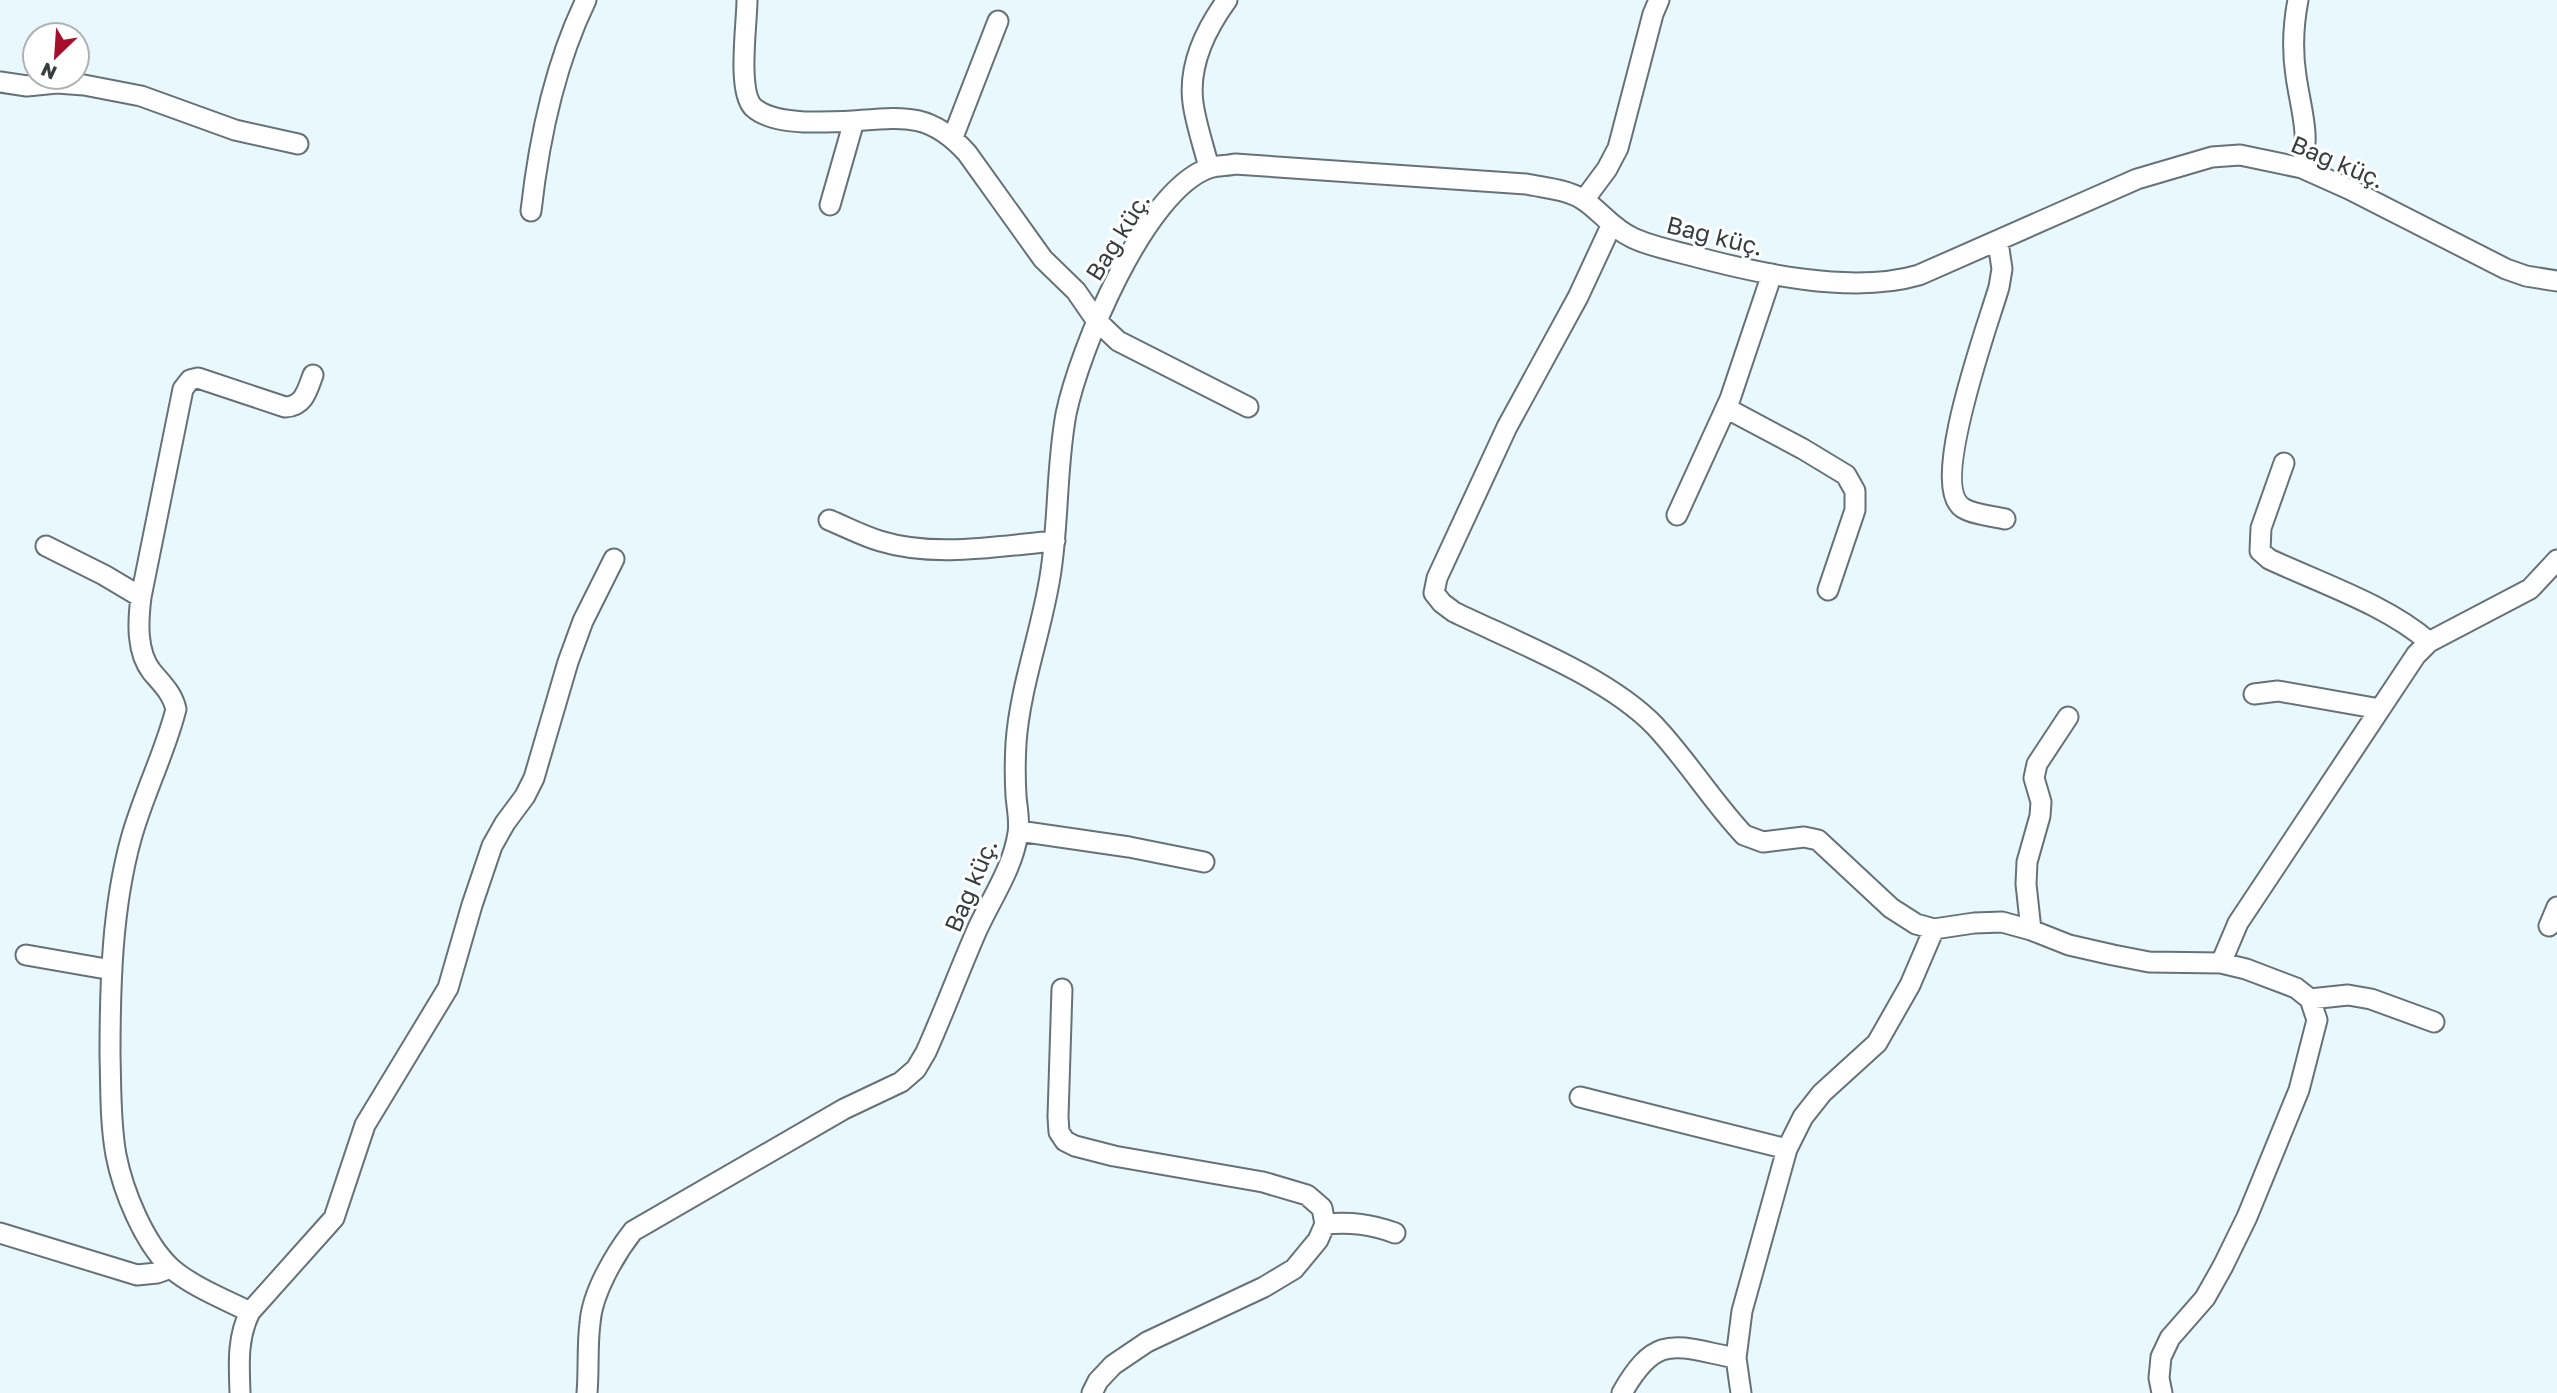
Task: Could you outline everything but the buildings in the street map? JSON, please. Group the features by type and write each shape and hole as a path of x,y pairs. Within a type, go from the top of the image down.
{"street":[{"path":"531,211 538,149 545,119 576,20 586,0"},
{"path":"747,0 745,79 747,96 752,106 787,121 854,121 908,117 937,127 953,137 967,152 1043,259 1076,291 1096,320 1118,341 1248,407"},
{"path":"1209,168 1193,104 1192,86 1204,40 1227,0"},
{"path":"1584,200 1607,169 1618,148 1659,0"},
{"path":"2298,0 2293,29 2296,74 2307,135 2302,168"},
{"path":"953,137 998,21"},
{"path":"0,82 27,86 57,83 84,85 141,96 235,130 298,144"},
{"path":"830,205 854,121"},
{"name":"Bağ küç.","path":"587,1393 590,1320 617,1251 633,1231 844,1109 901,1082 916,1069 944,1012 977,930 1010,863 1019,831 1016,742 1022,700 1044,612 1055,541 1060,453 1077,369 1096,320 1139,240 1167,200 1209,168 1235,164 1526,184 1562,190 1584,200 1611,226 1634,239 1744,270 1862,284 1895,282 1919,275 2137,179 2213,157 2240,155 2302,168 2506,269 2526,276 2557,281"},
{"path":"1611,226 1578,297 1507,427 1437,578 1434,593 1454,612 1551,658 1617,694 1654,726 1744,835 1763,842 1804,837 1818,840 1891,908 1916,924 1934,929 2002,922 2031,930 2069,946 2150,962 2221,963 2296,988 2310,999 2317,1020 2300,1090 2247,1217 2222,1266 2205,1298 2170,1338 2161,1357 2159,1378 2162,1393"},
{"path":"1998,242 2002,269 1999,287 1959,420 1954,445 1953,495 1963,508 2005,519"},
{"path":"1677,515 1726,408 1772,274"},
{"path":"250,1312 172,1268 149,1238 134,1210 117,1158 111,1113 110,993 119,902 131,841 176,709 173,695 150,670 142,649 138,622 183,389 190,380 198,378 285,407 295,407 303,400 313,375"},
{"path":"1726,408 1846,475 1855,491 1855,510 1828,590"},
{"path":"2284,463 2261,528 2260,551 2269,559 2392,615 2429,642"},
{"path":"829,520 881,541 909,547 960,550 1055,541"},
{"path":"46,546 141,597"},
{"path":"240,1393 241,1330 250,1312 334,1218 365,1125 448,988 492,846 534,778 568,662 583,621 614,559"},
{"path":"2221,963 2238,923 2416,655 2429,642 2529,590 2557,560"},
{"path":"2254,694 2277,691 2380,709"},
{"path":"2031,930 2026,884 2027,862 2040,816 2041,802 2034,778 2037,764 2068,717"},
{"path":"1019,831 1129,847 1205,862"},
{"path":"2549,926 2557,907"},
{"path":"1741,1393 1736,1358 1742,1311 1787,1149 1803,1117 1822,1093 1878,1044 1910,985 1934,929"},
{"path":"26,956 112,970"},
{"path":"1062,989 1058,1117 1059,1132 1065,1141 1114,1156 1289,1188 1307,1195 1322,1208 1325,1224 1318,1240 1294,1269 1264,1287 1147,1342 1113,1365 1091,1393"},
{"path":"2310,999 2348,995 2371,999 2434,1022"},
{"path":"1580,1097 1787,1149"},
{"path":"1325,1224 1350,1222 1373,1225 1395,1233"},
{"path":"0,1233 137,1275 172,1268"},
{"path":"1622,1393 1632,1375 1663,1347 1680,1347 1736,1358"}]}
